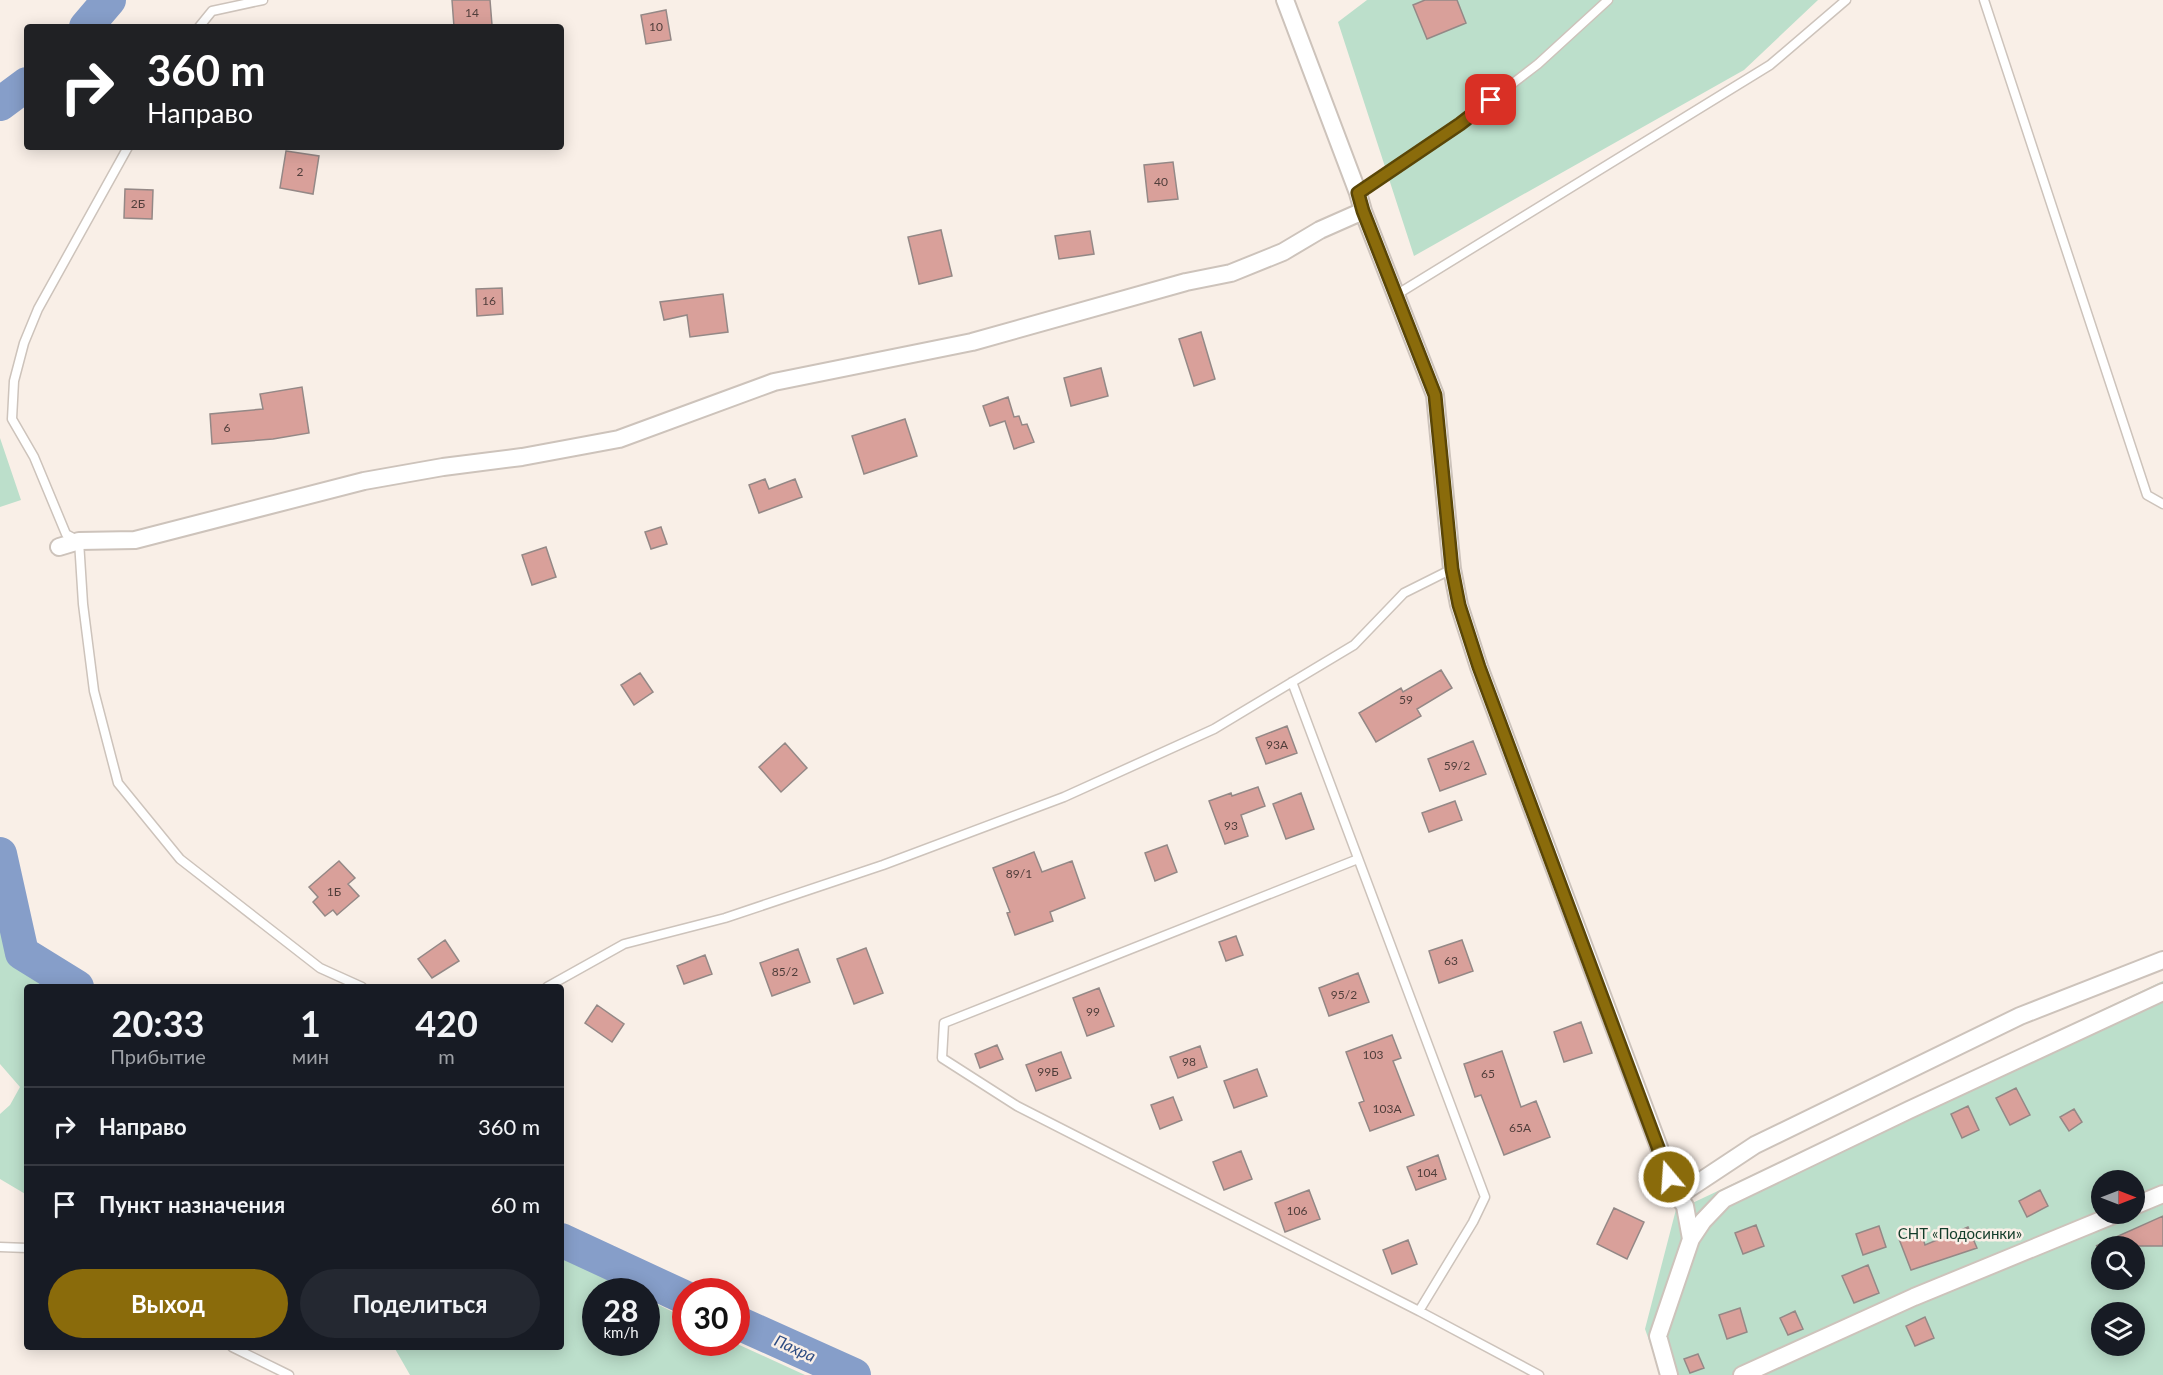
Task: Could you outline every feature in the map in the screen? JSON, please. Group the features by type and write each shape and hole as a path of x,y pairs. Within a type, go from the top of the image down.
{"street":[{"path":"1285,0 1363,211 1435,395 1452,569 1459,605 1479,667 1663,1158 1675,1196 1678,1196 1685,1206 1691,1239"},
{"path":"59,547 79,541 135,540 364,482 619,439 774,382 972,342 1186,282 1231,273 1283,252 1320,230 1363,211"},
{"path":"1678,1196 1755,1145 1999,1026 2163,960"},
{"path":"1669,1375 1658,1336 1691,1239 1703,1221 1724,1199 2163,992"},
{"path":"2145,1201 2163,1194"},
{"path":"1742,1375 1914,1298 2092,1224"}],"lane":[{"path":"201,24 212,11 263,0"},
{"path":"1358,193 1460,124 1529,71 1608,0"},
{"path":"1396,295 1770,65 1846,0"},
{"path":"1984,0 2147,495 2163,504"},
{"path":"126,150 38,309 24,343 14,381 12,419 34,457 66,534 79,541 83,604 94,691 108,752 118,783 180,859 320,968 355,984"},
{"path":"552,984 624,944 736,915 883,865 1064,797 1214,729 1354,645 1404,593 1452,569"},
{"path":"1292,682 1485,1197 1473,1222 1419,1311"},
{"path":"1358,860 944,1023 942,1058 1017,1106 1419,1311 1539,1375"},
{"path":"0,1247 24,1248"},
{"path":"238,1350 289,1375"}],"green space":[{"path":"1367,0 1818,0 1744,70 1414,256 1338,22"},
{"path":"0,438 21,500 0,507"},
{"path":"0,924 35,972 55,984 24,984 24,1193 0,1179 0,1114 10,1105 20,1087 0,1064"},
{"name":"СНТ «Подосинки»","path":"2163,981 2163,1375 1661,1375 1645,1329 1680,1194 1686,1206"},
{"path":"564,1254 608,1278 582,1278 582,1356 660,1356 660,1306 672,1312 672,1356 750,1356 750,1350 805,1375 410,1375 396,1350 564,1350"}],"building":[{"path":"452,0 490,0 492,24 454,24"},
{"path":"1425,0 1457,0 1466,23 1427,39 1413,5"},
{"path":"666,10 671,40 646,44 641,15"},
{"path":"286,151 319,156 313,194 280,188"},
{"path":"1173,162 1178,199 1148,202 1144,165"},
{"path":"125,189 153,190 152,219 124,218"},
{"path":"941,230 952,276 919,284 908,237"},
{"path":"1090,231 1094,254 1059,259 1055,236"},
{"path":"502,288 503,314 477,316 476,289"},
{"path":"723,294 728,332 690,337 687,315 664,320 660,302"},
{"path":"1201,332 1215,379 1194,386 1179,339"},
{"path":"1101,368 1108,396 1071,406 1064,378"},
{"path":"302,387 309,433 273,439 212,444 210,414 263,409 260,394"},
{"path":"1008,397 1014,417 1019,416 1022,425 1027,424 1034,442 1014,449 1005,421 990,426 983,406"},
{"path":"905,419 917,456 864,474 852,436"},
{"path":"765,479 769,489 795,479 802,497 759,513 749,485"},
{"path":"661,527 667,544 651,549 645,532"},
{"path":"546,547 556,577 532,585 522,555"},
{"path":"1441,670 1452,688 1417,709 1421,716 1376,742 1359,713 1401,688 1403,692"},
{"path":"640,673 653,692 634,705 621,685"},
{"path":"1287,726 1297,753 1266,764 1256,738"},
{"path":"1473,741 1486,774 1440,791 1428,759"},
{"path":"785,743 807,768 781,792 759,767"},
{"path":"1258,787 1265,806 1241,815 1248,836 1225,844 1209,801"},
{"path":"1301,793 1314,829 1286,839 1273,804"},
{"path":"1455,801 1462,820 1429,832 1422,813"},
{"path":"1167,845 1177,872 1155,881 1145,853"},
{"path":"1034,852 1042,872 1072,861 1085,898 1050,912 1053,921 1015,935 1007,913 1010,912 993,868"},
{"path":"339,861 355,878 348,884 359,896 337,915 333,910 325,916 313,902 318,897 309,887"},
{"path":"1236,936 1243,955 1226,961 1219,942"},
{"path":"445,940 459,961 432,978 418,959"},
{"path":"1462,940 1473,971 1439,983 1429,951"},
{"path":"866,948 883,993 854,1004 837,959"},
{"path":"798,949 810,982 772,996 760,963"},
{"path":"705,955 712,974 684,984 677,966"},
{"path":"1358,973 1369,1002 1329,1016 1319,988"},
{"path":"1099,988 1114,1026 1087,1036 1073,998"},
{"path":"597,1005 624,1024 612,1042 585,1023"},
{"path":"1581,1022 1592,1053 1564,1062 1554,1032"},
{"path":"1392,1035 1401,1058 1393,1061 1414,1115 1370,1131 1359,1103 1364,1101 1346,1052"},
{"path":"997,1045 1003,1059 980,1068 975,1054"},
{"path":"1200,1046 1207,1067 1178,1078 1170,1057"},
{"path":"1502,1051 1521,1107 1536,1101 1550,1137 1504,1155 1481,1095 1475,1097 1464,1064"},
{"path":"1061,1052 1071,1078 1036,1091 1026,1065"},
{"path":"1257,1069 1267,1096 1234,1108 1224,1081"},
{"path":"2016,1088 2030,1115 2010,1125 1996,1098"},
{"path":"1173,1097 1182,1120 1160,1129 1151,1105"},
{"path":"1968,1106 1979,1130 1962,1138 1951,1114"},
{"path":"2074,1109 2082,1122 2069,1131 2060,1117"},
{"path":"1241,1151 1252,1179 1224,1190 1213,1162"},
{"path":"1438,1155 1446,1179 1416,1190 1407,1167"},
{"path":"1309,1190 1320,1219 1285,1232 1275,1203"},
{"path":"2040,1190 2048,1206 2027,1217 2019,1201"},
{"path":"1614,1208 1644,1222 1627,1259 1597,1244"},
{"path":"2163,1216 2163,1246 2145,1246 2145,1236 2118,1236"},
{"path":"1756,1225 1764,1246 1743,1254 1735,1233"},
{"path":"1879,1226 1886,1247 1863,1255 1856,1234"},
{"path":"1968,1227 1977,1248 1911,1270 1899,1239 1921,1231 1925,1245"},
{"path":"1408,1240 1417,1264 1392,1274 1383,1250"},
{"path":"1868,1265 1879,1293 1854,1303 1842,1276"},
{"path":"1740,1308 1747,1332 1727,1339 1719,1315"},
{"path":"1795,1311 1803,1329 1788,1335 1780,1318"},
{"path":"1925,1317 1934,1338 1915,1346 1906,1326"},
{"path":"1698,1354 1704,1368 1690,1373 1684,1359"}],"waterway":[{"name":"Пахра","path":"89,24 109,0"},
{"name":"Пахра","path":"0,104 24,86"},
{"name":"Пахра","path":"0,854 22,953 72,984"},
{"name":"Пахра","path":"564,1241 672,1292"},
{"name":"Пахра","path":"750,1328 854,1375"}],"route":[{"path":"1491,100 1460,124 1358,193 1435,395 1452,569 1459,605 1479,667 1669,1177"}]}
